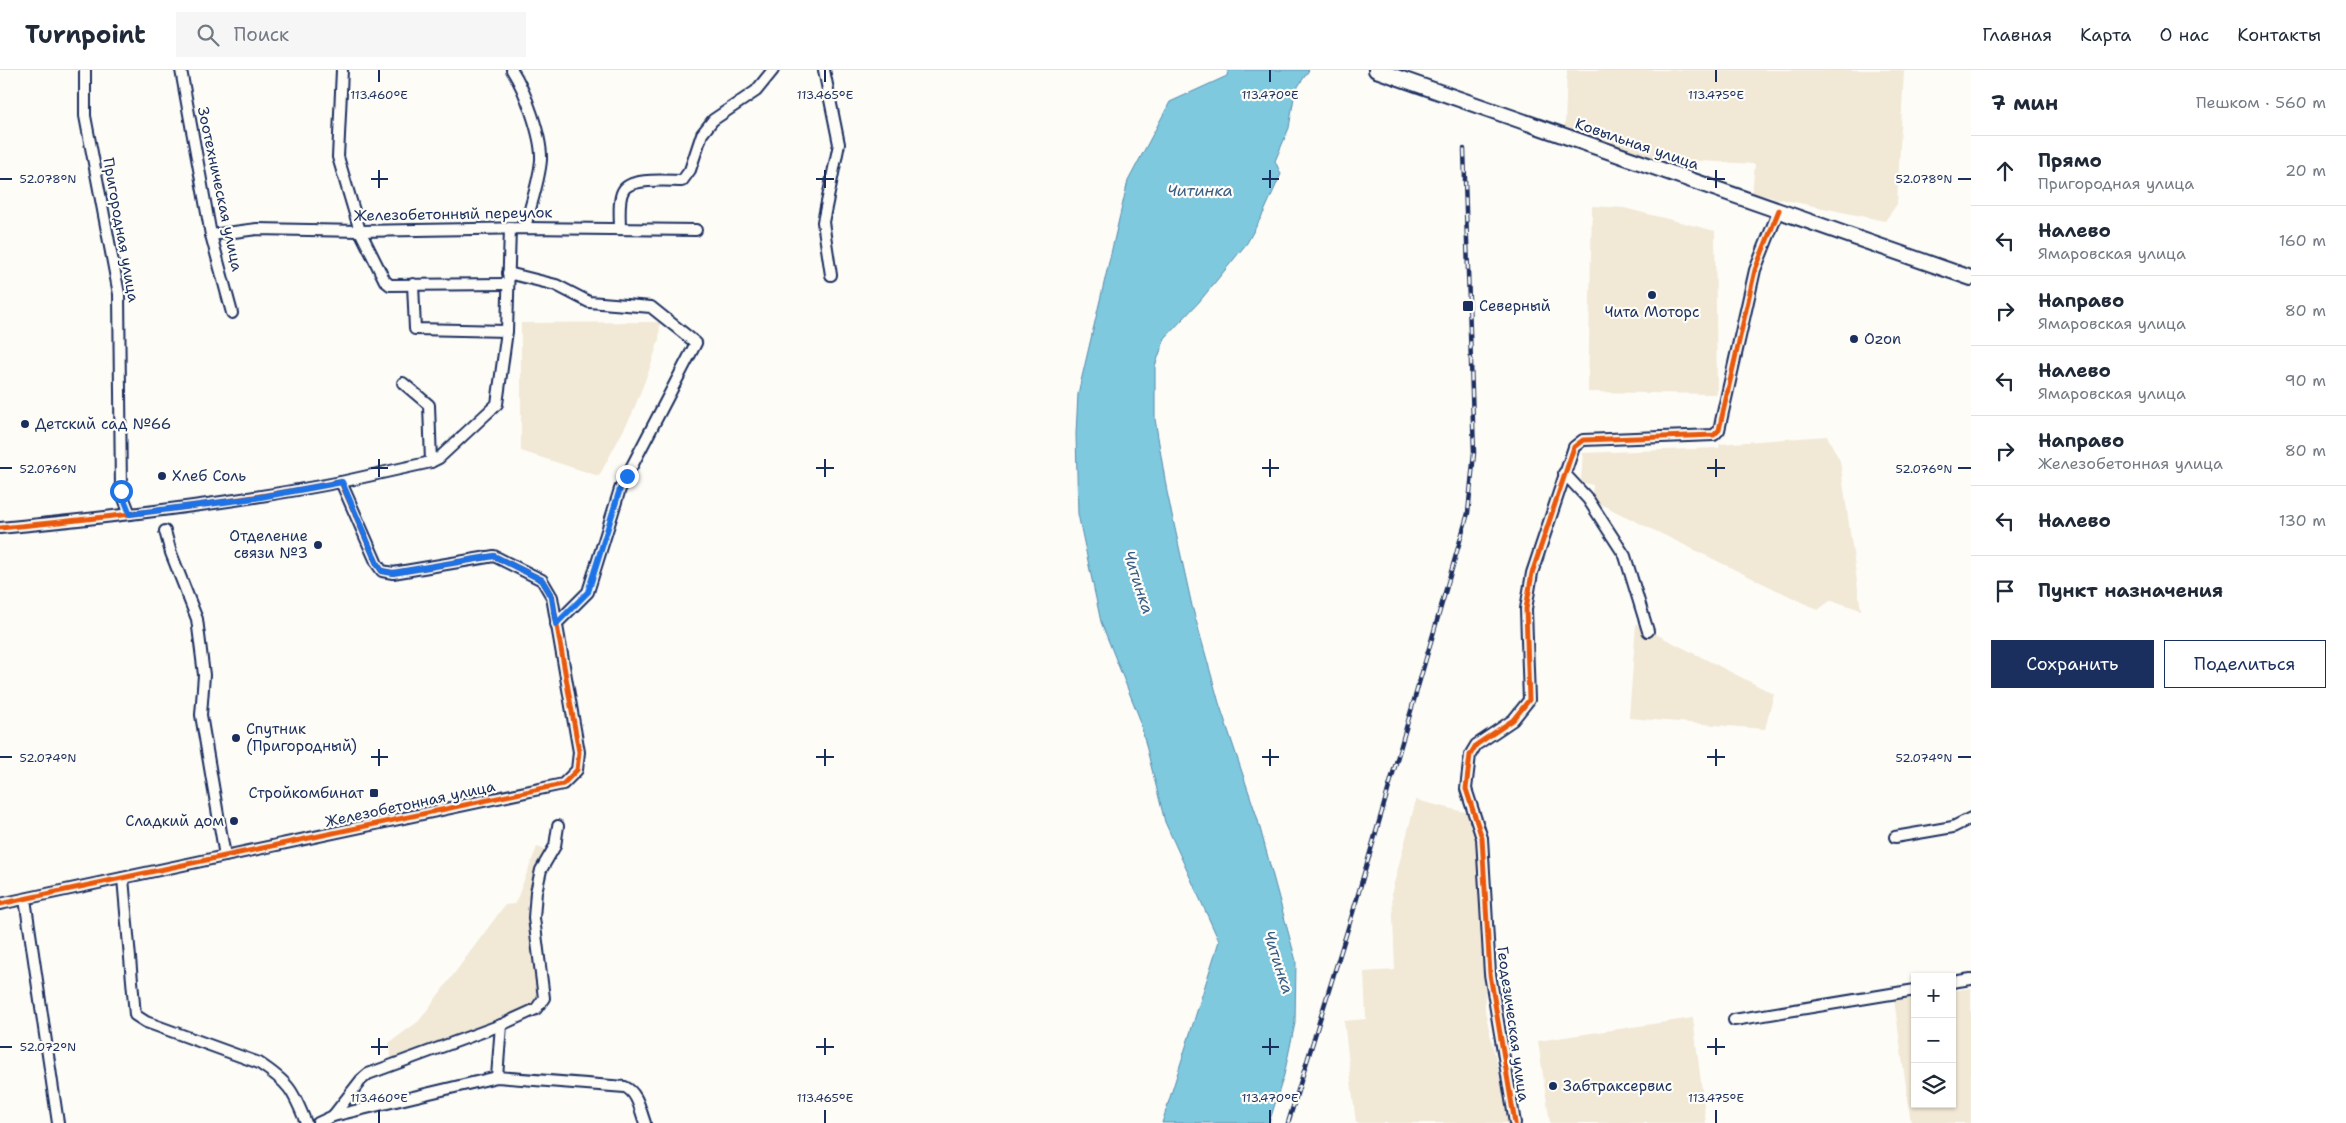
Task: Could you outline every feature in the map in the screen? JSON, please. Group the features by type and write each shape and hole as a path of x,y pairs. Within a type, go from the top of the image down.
{"main road":[{"name":"Ковыльная улица","path":"1376,70 1971,278"}],"street":[{"name":"Пригородная улица","path":"85,70 85,116 119,294 121,491 130,514"},
{"name":"Зоотехническая улица","path":"181,70 211,235 232,313"},
{"path":"342,70 338,157 360,230 385,281 390,284 507,284"},
{"path":"512,70 527,100 541,155 525,228"},
{"path":"620,229 622,192 626,186 634,182 682,181 690,170 702,134 713,120 756,91 773,70"},
{"path":"824,70 840,144 823,222 831,275"},
{"name":"Геодезическая улица","path":"1515,1123 1490,974 1482,838 1466,789 1470,755 1476,745 1513,720 1529,700 1526,609 1532,573 1574,447 1583,440 1714,435 1719,430 1754,270 1779,210"},
{"path":"0,528 255,498 342,482 432,462 439,458 497,404 507,331 510,228"},
{"name":"Железобетонный переулок","path":"211,235 257,229 525,228 696,230"},
{"path":"508,273 556,285 589,302 651,307 696,343 620,489 588,592 556,624"},
{"path":"413,284 415,329 507,331"},
{"path":"403,383 429,405 432,462"},
{"path":"1564,473 1588,499 1626,556 1648,631"},
{"name":"Железобетонная улица","path":"0,904 563,784 577,770 579,752 552,597 542,580 494,556 393,573 382,571 377,564 342,482"},
{"path":"165,531 171,553 197,619 204,675 200,715 225,856"},
{"path":"1895,837 1953,827 1971,818"},
{"path":"334,1116 361,1080 368,1074 501,1025 536,1009 544,998 534,918 535,901 541,870 555,846 558,826"},
{"path":"123,878 135,1015 146,1022 259,1063 275,1074 293,1091 306,1123"},
{"path":"25,899 58,1123"},
{"path":"1956,981 1971,978"},
{"path":"1734,1020 1911,991"},
{"path":"496,1077 501,1025"},
{"path":"318,1123 334,1116 496,1077 625,1087 631,1090 644,1123"}],"shaded area":[{"path":"1567,70 1904,70 1897,204 1885,221 1752,193 1755,164 1649,158 1565,126"},
{"path":"1592,206 1624,208 1715,231 1717,394 1588,392"},
{"path":"660,322 659,339 632,414 599,476 521,451 521,323"},
{"path":"1827,436 1840,461 1861,610 1831,600 1818,610 1592,500 1593,485 1581,482 1583,453 1719,448 1720,444"},
{"path":"1636,624 1774,694 1765,729 1629,718"},
{"path":"1416,800 1476,815 1484,949 1485,1011 1510,1123 1356,1123 1344,1021 1366,1019 1364,972 1395,970 1392,891"},
{"path":"537,847 546,850 527,902 539,1002 392,1061 389,1043 419,1021 505,905 515,904"},
{"path":"1971,988 1971,1123 1911,1123 1894,999 1911,997 1911,1108 1956,1108 1956,990"},
{"path":"1693,1018 1706,1123 1550,1123 1538,1041"}],"water":[{"name":"Читинка","path":"1228,70 1309,70 1295,91 1289,128 1275,161 1281,174 1264,212 1247,243 1199,302 1165,338 1155,366 1155,419 1167,492 1192,606 1219,703 1257,817 1296,961 1295,1023 1284,1075 1269,1123 1162,1123 1219,941 1165,822 1139,717 1101,622 1078,514 1076,434 1078,394 1128,181 1170,102 1227,76"}],"railway":[{"path":"1288,1123 1353,912 1468,513 1474,453 1464,149"}],"cycle path":[{"path":"1515,1123 1490,974 1482,838 1466,789 1470,755 1476,745 1513,720 1529,700 1526,609 1532,573 1574,447 1583,440 1714,435 1719,430 1755,270 1779,210"},
{"path":"0,528 171,509 341,482 377,564 382,571 393,573 494,556 542,580 552,597 579,752 577,770 563,784 0,904"}],"place":[{"name":"Чита Моторс","path":"1652,295"},
{"name":"Северный","path":"1468,306"},
{"name":"Ozon","path":"1854,339"},
{"name":"Детский сад №66","path":"25,424"},
{"name":"Хлеб Соль","path":"162,476"},
{"name":"Отделение связи №3","path":"318,545"},
{"name":"Спутник (Пригородный)","path":"236,738"},
{"name":"Стройкомбинат","path":"374,793"},
{"name":"Сладкий дом","path":"234,821"},
{"name":"Забтраксервис","path":"1553,1086"}],"route":[{"path":"121,491 130,514 255,498 342,482 377,564 382,571 393,573 494,556 542,580 552,597 556,624 588,592 620,489 627,476"}]}
